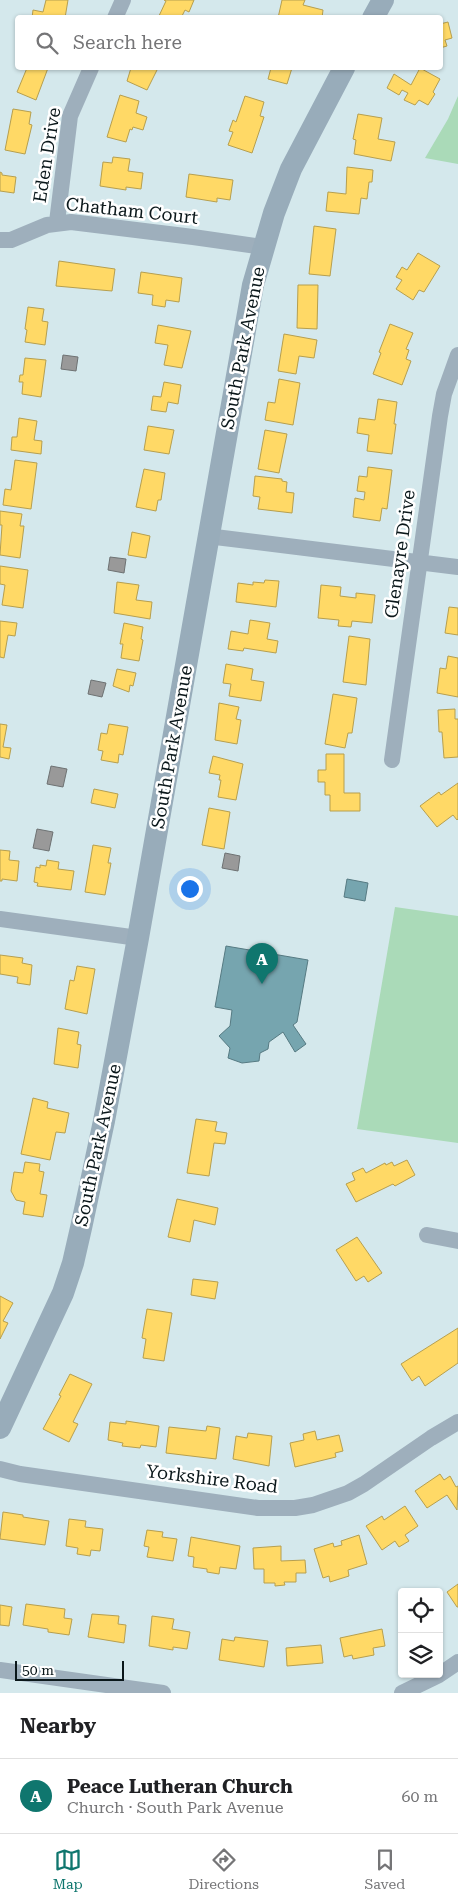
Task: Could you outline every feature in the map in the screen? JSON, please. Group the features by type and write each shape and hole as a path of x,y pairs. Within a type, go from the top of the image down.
{"main road":[{"path":"375,15 383,0"},
{"name":"South Park Avenue","path":"0,1428 46,1333 73,1263 106,1112 247,314 263,247 291,169 343,70"}],"street":[{"path":"116,15 123,0"},
{"name":"Eden Drive","path":"57,222 70,116 90,70"},
{"name":"Chatham Court","path":"0,240 10,240 57,222 84,223 263,247"},
{"name":"Glenayre Drive","path":"392,760 418,562 440,416 444,394 458,355"},
{"path":"207,536 458,567"},
{"path":"0,919 138,938"},
{"path":"427,1235 458,1241"},
{"name":"Yorkshire Road","path":"0,1469 20,1474 258,1508 295,1508 331,1500 364,1484 431,1438 458,1422"},
{"path":"402,1693 439,1675 458,1662"},
{"path":"0,1670 163,1693"}],"green space":[{"path":"458,96 458,164 425,158 448,119"},
{"path":"395,907 458,916 458,1143 357,1129"}],"building: Homes":[{"path":"46,0 68,0 66,15 32,15 33,10 43,12"},
{"path":"164,0 194,0 189,12 185,10 182,15 159,15 166,1"},
{"path":"282,0 305,0 303,5 323,10 322,15 279,15"},
{"path":"448,22 452,38 445,40 447,46 443,47 443,23"},
{"path":"26,70 47,70 36,100 17,92"},
{"path":"130,70 157,70 147,90 127,81"},
{"path":"270,70 291,70 287,84 268,79"},
{"path":"419,70 424,70 440,79 433,92 435,94 428,105 419,100 415,105 404,100 408,93 402,90 399,95 387,88 394,74 411,85"},
{"path":"120,95 139,101 136,113 147,117 143,130 133,127 132,130 130,129 126,142 107,137"},
{"path":"245,96 264,102 260,116 264,117 252,153 228,145 233,132 229,131 233,120 236,122"},
{"path":"13,109 31,112 29,124 32,125 25,154 5,150"},
{"path":"358,114 382,118 378,139 395,142 391,161 354,154 356,140 353,139"},
{"path":"113,157 130,159 128,171 143,173 141,189 126,187 126,190 100,186 103,162 112,163"},
{"path":"347,167 373,170 367,199 361,198 359,214 326,211 328,192 346,194"},
{"path":"0,172 2,175 16,177 14,193 0,191"},
{"path":"189,174 233,180 230,200 217,198 217,202 186,197"},
{"path":"314,226 336,229 330,276 309,274"},
{"path":"418,253 440,266 424,292 419,290 413,300 396,289 402,280 396,277 402,267 407,270"},
{"path":"59,261 115,269 112,291 56,286"},
{"path":"141,272 182,278 179,302 166,300 165,307 152,305 153,295 138,293"},
{"path":"298,285 318,285 317,329 297,328"},
{"path":"28,307 44,309 42,321 48,322 45,345 25,342"},
{"path":"390,324 413,333 406,349 409,350 406,359 411,361 402,385 373,374"},
{"path":"158,325 191,331 182,368 164,365 168,345 155,343"},
{"path":"284,334 317,340 314,358 299,356 296,374 278,371"},
{"path":"25,358 46,360 41,397 22,394 23,382 19,382 20,375 23,375"},
{"path":"279,379 300,383 293,425 265,420 268,402 275,403"},
{"path":"164,382 181,385 178,404 168,402 166,412 151,410 153,396 161,397"},
{"path":"378,399 397,402 392,454 367,451 369,435 357,433 359,418 375,420"},
{"path":"19,418 37,421 34,440 42,441 41,454 11,450 12,437 17,437"},
{"path":"148,426 174,430 169,454 144,450"},
{"path":"265,430 287,434 279,473 258,469"},
{"path":"15,460 37,463 31,509 3,505 5,489 11,490"},
{"path":"368,467 392,470 387,509 382,508 380,521 353,517 355,498 364,500 365,492 357,491 359,476 367,477"},
{"path":"144,469 165,473 161,500 158,500 156,511 136,507"},
{"path":"255,476 282,479 282,481 287,482 286,492 294,493 292,513 258,509 260,497 253,496"},
{"path":"0,511 22,514 20,526 24,526 20,558 0,555 2,525 0,525"},
{"path":"132,532 150,536 146,558 128,555"},
{"path":"0,566 28,570 23,608 2,605 5,585 0,584"},
{"path":"265,580 279,581 276,607 236,602 238,583 253,585 253,582 264,583"},
{"path":"117,582 139,585 136,600 152,602 150,619 114,613"},
{"path":"321,585 341,587 340,596 356,598 356,593 375,595 372,623 352,621 351,627 338,626 339,620 318,618"},
{"path":"449,607 458,608 458,635 445,633"},
{"path":"250,620 270,623 267,639 278,641 276,653 244,648 243,651 228,649 231,631 248,634"},
{"path":"0,621 17,623 15,636 8,635 4,658 0,657"},
{"path":"124,623 143,627 141,639 143,640 139,661 121,658 123,644 120,644"},
{"path":"349,636 370,639 366,685 343,682"},
{"path":"448,656 458,658 458,697 437,693 440,668 446,669"},
{"path":"226,664 253,669 251,680 264,682 261,701 229,696 231,684 223,683"},
{"path":"117,669 136,673 133,686 130,685 129,692 113,686"},
{"path":"333,694 357,698 352,733 348,733 345,748 325,744"},
{"path":"219,703 239,707 236,719 241,720 237,744 215,740"},
{"path":"455,709 455,719 458,719 458,757 444,758 442,732 439,732 438,710"},
{"path":"0,724 7,725 3,747 11,748 9,759 0,757"},
{"path":"109,724 128,727 123,755 119,754 118,763 101,760 103,751 98,750 101,733 107,734"},
{"path":"326,754 344,754 344,793 360,793 360,811 330,811 330,795 325,795 325,782 318,782 318,770 326,770"},
{"path":"213,756 243,764 236,800 218,797 220,775 209,773"},
{"path":"458,783 458,819 453,815 437,827 420,806 439,792 441,795"},
{"path":"94,789 118,794 115,808 91,803"},
{"path":"209,808 230,812 224,849 202,845"},
{"path":"93,845 111,848 108,863 111,863 105,895 85,892"},
{"path":"0,850 10,851 9,860 19,861 17,881 2,879 0,881"},
{"path":"47,860 59,862 58,869 74,871 71,890 37,886 38,883 34,882 36,867 40,868 40,865 46,866"},
{"path":"0,955 23,958 22,963 32,965 30,985 17,983 18,977 0,974"},
{"path":"77,966 95,969 87,1014 65,1009 70,980 74,981"},
{"path":"58,1028 79,1032 77,1044 81,1045 78,1068 54,1064"},
{"path":"33,1098 48,1102 47,1108 69,1113 65,1133 56,1132 50,1160 21,1154"},
{"path":"196,1119 217,1122 215,1131 227,1133 225,1144 214,1143 209,1176 187,1173"},
{"path":"407,1160 415,1175 395,1186 393,1184 356,1202 346,1184 355,1180 352,1173 363,1168 366,1173 385,1163 386,1165 392,1162 394,1166"},
{"path":"25,1162 40,1164 39,1171 44,1172 40,1194 47,1195 43,1217 23,1214 25,1202 16,1200 11,1191 14,1172 23,1173"},
{"path":"177,1199 218,1208 215,1225 194,1220 190,1242 168,1237"},
{"path":"357,1237 382,1273 368,1282 364,1276 356,1281 336,1250"},
{"path":"193,1279 218,1282 215,1299 191,1295"},
{"path":"0,1296 13,1303 3,1321 8,1323 0,1339"},
{"path":"147,1309 172,1313 164,1361 143,1358 146,1339 142,1338"},
{"path":"458,1328 458,1363 425,1386 419,1376 412,1381 401,1364"},
{"path":"70,1374 92,1384 73,1422 78,1424 69,1442 43,1429 61,1396 59,1395"},
{"path":"126,1421 159,1426 156,1447 141,1445 140,1448 122,1446 123,1443 108,1440 110,1422 126,1424"},
{"path":"207,1426 220,1428 216,1459 166,1453 169,1427 206,1431"},
{"path":"315,1431 317,1440 339,1435 343,1451 335,1453 336,1457 295,1467 290,1443 304,1440 303,1434"},
{"path":"248,1433 272,1436 269,1466 233,1459 236,1436 247,1438"},
{"path":"440,1474 444,1480 450,1476 456,1487 458,1486 457,1510 447,1495 427,1508 415,1491"},
{"path":"405,1506 418,1526 405,1535 409,1541 399,1547 395,1541 382,1550 366,1526 382,1516 384,1520"},
{"path":"3,1512 49,1521 45,1545 0,1539"},
{"path":"69,1519 86,1521 85,1527 103,1529 100,1551 91,1550 90,1556 77,1554 78,1548 66,1546"},
{"path":"147,1530 163,1532 162,1537 177,1539 173,1561 147,1557 149,1547 144,1546"},
{"path":"359,1535 367,1564 348,1570 349,1576 330,1582 329,1576 323,1578 314,1549 333,1543 334,1547 342,1545 341,1541"},
{"path":"191,1537 240,1546 236,1569 220,1567 219,1574 207,1572 207,1569 193,1567 194,1557 188,1556"},
{"path":"281,1546 281,1561 305,1560 306,1573 296,1573 296,1582 284,1582 285,1585 275,1586 275,1583 264,1583 264,1569 254,1569 253,1548"},
{"path":"458,1584 458,1607 457,1607 447,1592"},
{"path":"26,1604 65,1609 64,1618 72,1619 69,1635 48,1632 48,1629 23,1625"},
{"path":"0,1605 12,1607 9,1626 0,1625"},
{"path":"92,1614 119,1616 118,1624 126,1625 124,1643 88,1637"},
{"path":"152,1616 174,1619 172,1629 190,1632 187,1649 173,1647 173,1650 149,1646"},
{"path":"382,1629 385,1646 373,1648 374,1655 353,1659 352,1655 344,1657 340,1638"},
{"path":"235,1637 268,1641 264,1667 219,1660 222,1639 234,1641"},
{"path":"321,1645 323,1663 287,1666 286,1648"}],"building: Public":[{"path":"347,879 368,883 365,901 344,897"},
{"path":"226,946 308,960 297,1022 293,1025 306,1044 295,1052 283,1032 269,1042 268,1049 260,1053 259,1061 242,1063 228,1058 230,1048 219,1036 230,1026 232,1010 215,1007"}],"building: Industry":[{"path":"63,355 78,357 76,371 61,369"},
{"path":"110,557 126,559 124,573 108,570"},
{"path":"91,680 106,683 102,697 88,694"},
{"path":"51,766 67,769 63,787 47,784"},
{"path":"37,829 53,832 49,851 33,848"},
{"path":"225,853 240,856 238,871 222,868"}],"place":[{"name":"Peace Lutheran Church","path":"262,984"}]}
